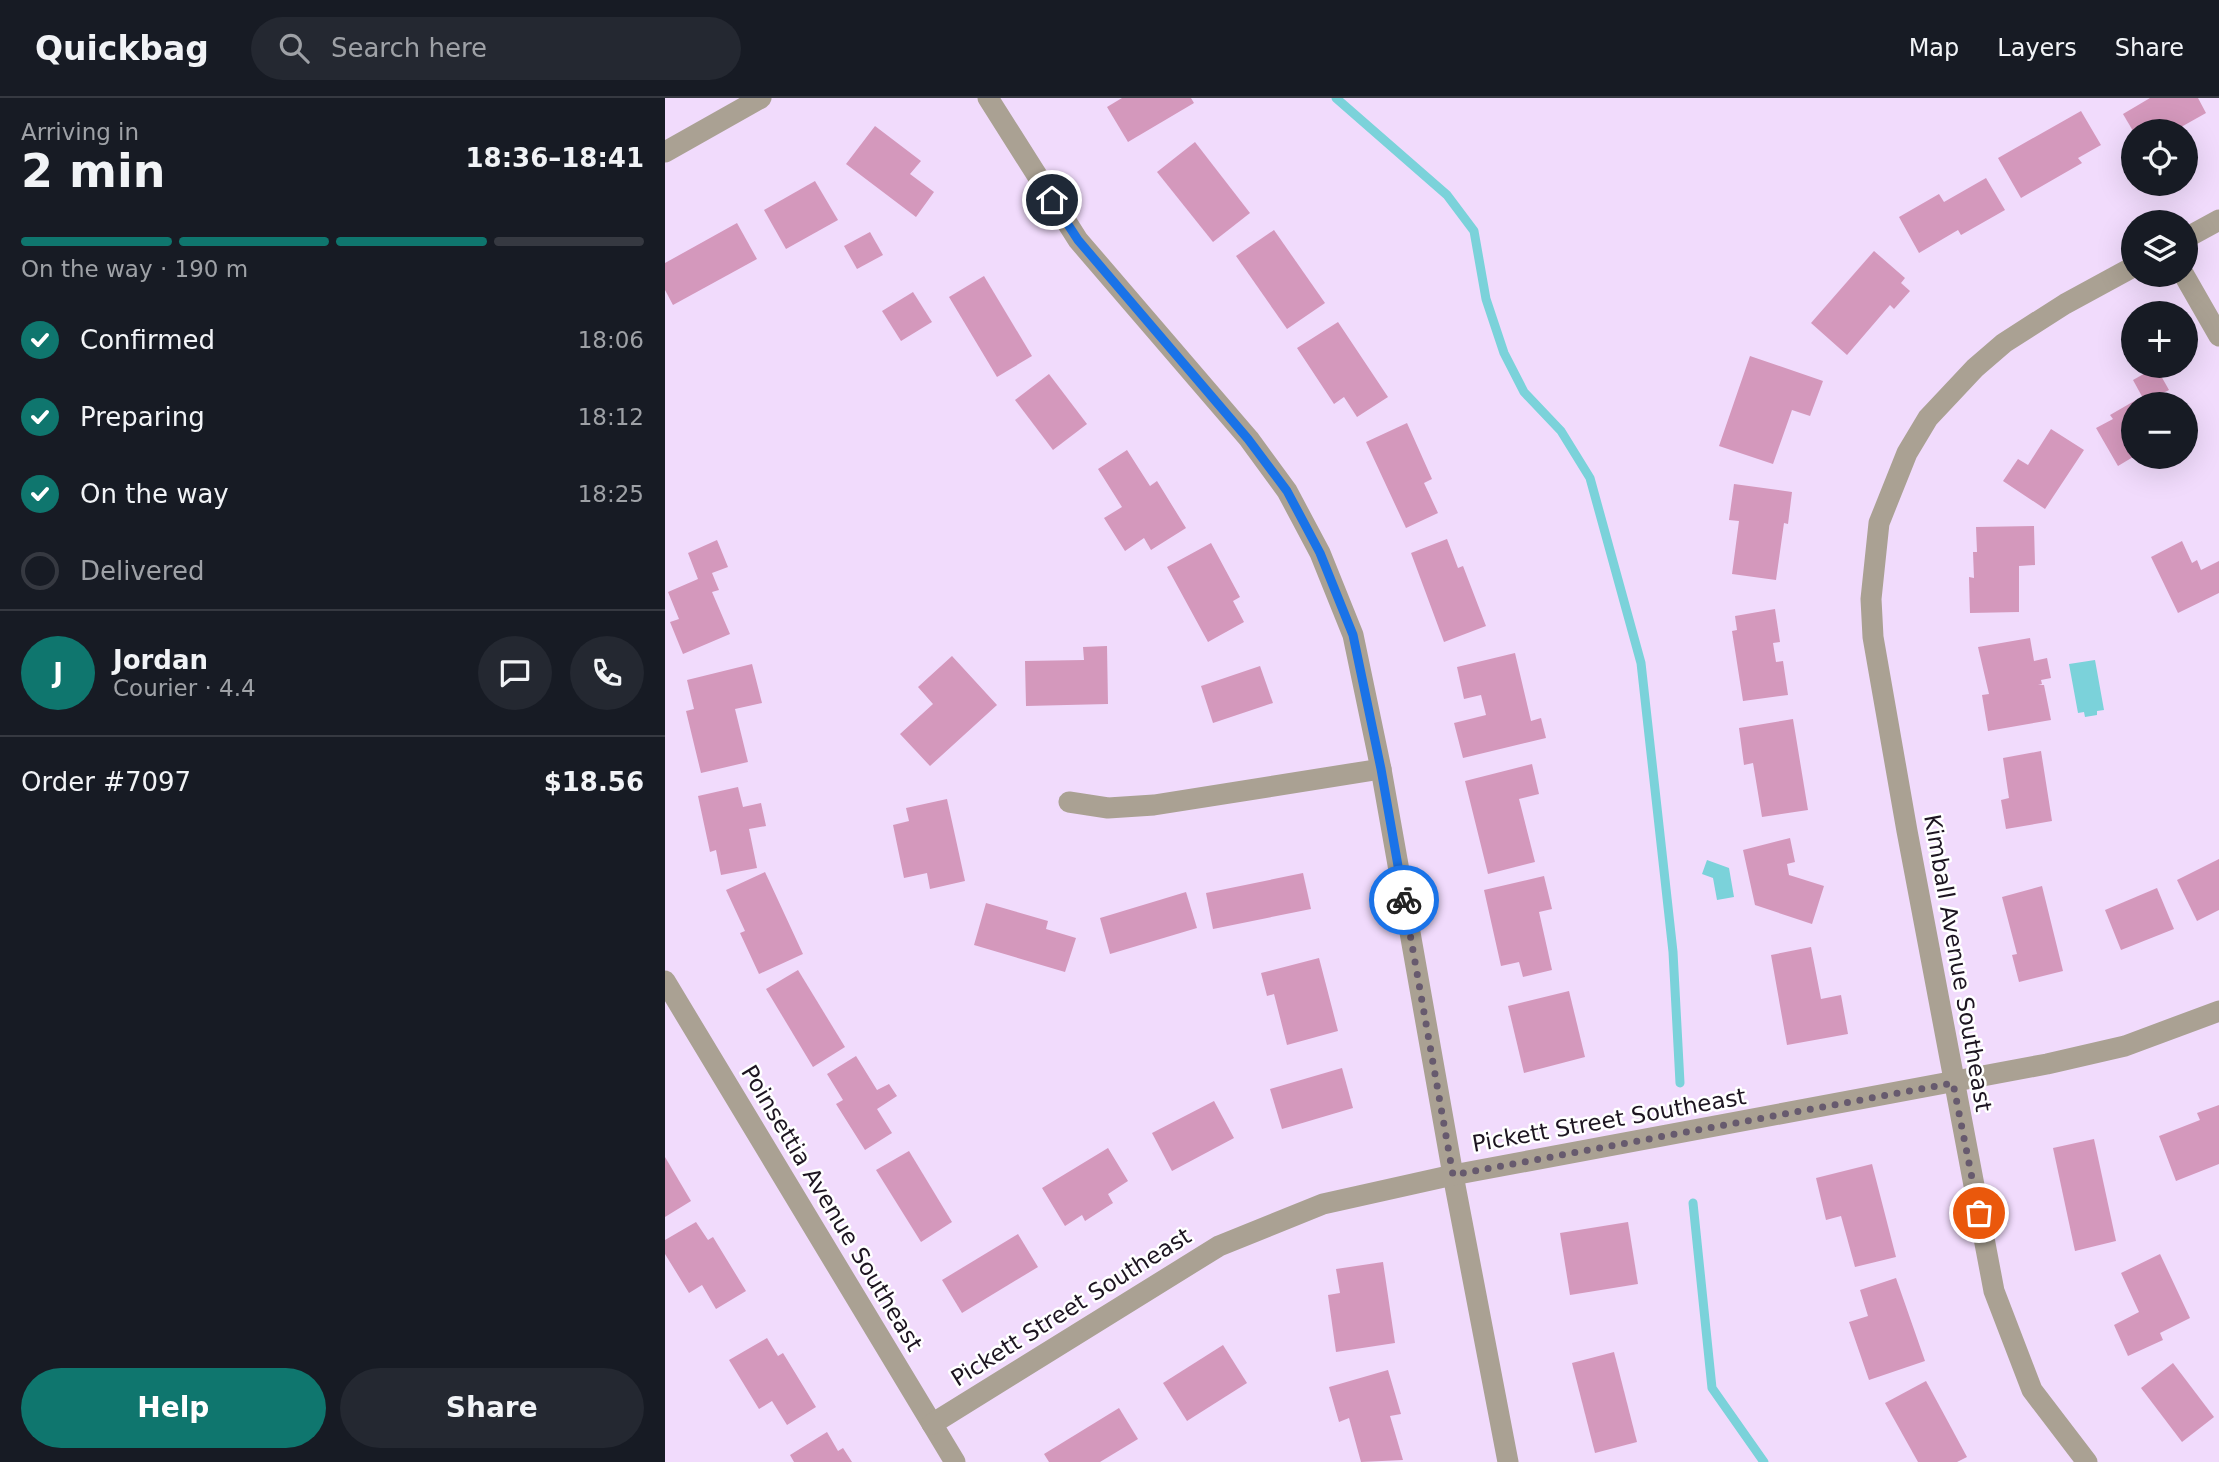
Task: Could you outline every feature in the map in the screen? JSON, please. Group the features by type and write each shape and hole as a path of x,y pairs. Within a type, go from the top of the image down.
{"street":[{"path":"665,152 761,98"},
{"path":"988,98 1078,240 1248,439 1287,491 1320,553 1353,635 1381,769 1453,1175 1508,1462"},
{"path":"2198,231 2219,220"},
{"name":"Kimball Avenue Southeast","path":"2087,1462 2032,1390 1994,1291 1953,1083 1873,637 1871,599 1877,537 1888,499 1907,453 1928,418 1975,368 2004,344 2121,274"},
{"path":"2191,287 2219,336"},
{"path":"1069,802 1108,808 1154,805 1381,769"},
{"name":"Poinsettia Avenue Southeast","path":"665,981 955,1462"},
{"name":"Pickett Street Southeast","path":"932,1424 1219,1246 1323,1204 1453,1175 1953,1083 2125,1046 2219,1011"}],"shaded area":[{"path":"2095,660 2104,710 2097,711 2097,715 2085,717 2084,712 2078,713 2069,664"},
{"path":"1707,860 1729,868 1734,897 1717,900 1713,878 1702,874"}],"building":[{"path":"1122,98 1191,98 1194,103 1128,142 1107,107"},
{"path":"2150,98 2198,98 2206,113 2195,119 2126,119 2123,114"},
{"path":"2081,111 2101,145 2078,158 2082,163 2021,198 1998,158"},
{"path":"875,126 921,161 910,174 934,192 916,217 846,164"},
{"path":"1195,142 1250,213 1213,242 1157,172"},
{"path":"1986,178 2005,210 1961,235 1958,230 1919,253 1899,217 1939,194 1944,202"},
{"path":"815,181 838,220 786,249 764,210"},
{"path":"737,223 757,259 673,305 665,290 665,263"},
{"path":"1274,230 1325,303 1287,329 1236,256"},
{"path":"870,232 883,255 857,269 844,246"},
{"path":"1874,251 1905,278 1901,283 1910,291 1894,309 1890,305 1847,355 1811,323"},
{"path":"984,276 1032,356 997,377 949,297"},
{"path":"913,292 932,322 901,341 882,311"},
{"path":"1338,322 1388,397 1357,417 1344,397 1334,404 1297,348"},
{"path":"1750,356 1823,381 1810,416 1792,410 1773,464 1719,446"},
{"path":"1049,374 1087,424 1053,450 1015,400"},
{"path":"2162,378 2169,390 2140,392 2133,380"},
{"path":"2121,409 2121,464 2118,466 2096,428 2113,419 2110,415"},
{"path":"1407,423 1432,479 1424,483 1438,513 1406,528 1366,442"},
{"path":"2051,429 2084,450 2045,509 2003,481 2018,459 2028,465"},
{"path":"1127,450 1150,486 1157,481 1186,528 1151,550 1144,538 1125,551 1104,518 1122,507 1098,469"},
{"path":"1734,484 1792,492 1788,524 1784,523 1776,580 1732,574 1739,521 1729,520"},
{"path":"2034,526 2035,565 2019,566 2019,612 1970,613 1969,577 1974,578 1976,527"},
{"path":"1447,539 1458,568 1463,566 1486,626 1444,642 1411,553"},
{"path":"717,540 728,567 712,573 719,590 712,592 730,634 683,654 670,622 679,619 668,592 698,579 688,553"},
{"path":"2182,541 2192,563 2197,560 2201,570 2219,561 2219,593 2178,613 2151,557"},
{"path":"1211,543 1240,597 1233,601 1244,622 1208,642 1167,567"},
{"path":"1775,609 1780,642 1773,643 1776,662 1783,661 1788,695 1743,701 1732,631 1737,630 1735,616"},
{"path":"2030,638 2034,661 2047,658 2051,678 2041,680 2042,684 2038,685 2044,685 2051,720 1988,731 1982,695 1989,694 1978,647"},
{"path":"1107,646 1108,704 1026,706 1025,661 1084,660 1083,647"},
{"path":"1515,653 1531,721 1541,718 1546,738 1463,758 1454,723 1486,715 1481,695 1464,699 1457,667"},
{"path":"952,656 997,705 930,766 900,734 933,704 918,687"},
{"path":"752,664 762,703 735,709 748,762 701,773 686,711 694,709 687,680"},
{"path":"1260,666 1273,703 1213,723 1201,686"},
{"path":"1793,719 1808,810 1762,817 1753,763 1744,765 1739,728"},
{"path":"2041,751 2052,821 2006,829 2001,800 2009,798 2003,758"},
{"path":"1532,764 1539,794 1519,799 1535,862 1488,874 1465,781"},
{"path":"738,787 743,807 761,803 766,826 749,829 757,868 721,875 716,850 710,852 698,796"},
{"path":"947,799 965,881 930,889 927,873 904,878 893,825 909,821 906,808"},
{"path":"1790,838 1795,862 1787,864 1789,875 1824,886 1812,924 1755,905 1743,850"},
{"path":"2219,859 2219,910 2197,921 2177,880"},
{"path":"765,872 803,954 759,974 740,933 745,931 726,890"},
{"path":"1303,873 1311,909 1213,929 1206,893"},
{"path":"1544,876 1552,909 1539,912 1552,970 1523,977 1519,962 1501,966 1484,890"},
{"path":"2042,886 2063,971 2019,982 2012,955 2017,954 2002,897"},
{"path":"2157,888 2174,929 2121,950 2105,910"},
{"path":"1186,892 1197,928 1110,954 1100,918"},
{"path":"986,903 1048,921 1046,929 1076,938 1065,972 974,945"},
{"path":"1811,947 1821,999 1841,995 1848,1034 1787,1045 1771,955"},
{"path":"1319,958 1338,1031 1287,1045 1274,994 1267,996 1261,973"},
{"path":"798,970 845,1047 813,1067 766,989"},
{"path":"1569,991 1585,1057 1524,1073 1508,1006"},
{"path":"856,1056 877,1090 889,1084 897,1096 877,1109 892,1133 865,1150 836,1104 843,1100 827,1074"},
{"path":"1342,1068 1353,1108 1282,1129 1270,1089"},
{"path":"1214,1101 1234,1138 1172,1171 1152,1133"},
{"path":"2219,1105 2219,1164 2176,1181 2159,1136 2200,1120 2197,1113"},
{"path":"2094,1139 2116,1241 2075,1251 2053,1148"},
{"path":"1108,1148 1128,1181 1108,1194 1113,1203 1085,1221 1082,1215 1065,1226 1042,1188"},
{"path":"909,1151 952,1222 921,1242 876,1170"},
{"path":"665,1157 691,1201 665,1217"},
{"path":"1872,1164 1896,1257 1855,1267 1841,1216 1826,1220 1816,1178"},
{"path":"696,1222 708,1240 713,1237 746,1291 716,1309 702,1285 689,1293 665,1254 665,1240"},
{"path":"1628,1222 1638,1284 1570,1295 1560,1233"},
{"path":"1018,1234 1038,1267 962,1313 942,1280"},
{"path":"2160,1254 2190,1318 2160,1333 2163,1340 2128,1356 2114,1325 2139,1312 2121,1273"},
{"path":"1383,1262 1395,1343 1336,1352 1328,1295 1340,1293 1336,1269"},
{"path":"1896,1278 1925,1361 1869,1380 1849,1322 1868,1316 1860,1290"},
{"path":"767,1338 778,1356 783,1353 816,1407 787,1425 772,1401 759,1409 729,1360"},
{"path":"1223,1345 1247,1383 1187,1421 1163,1383"},
{"path":"1614,1352 1637,1442 1595,1453 1572,1363"},
{"path":"2173,1363 2214,1417 2182,1442 2141,1388"},
{"path":"1388,1370 1401,1414 1390,1416 1403,1460 1361,1462 1349,1418 1339,1422 1329,1387"},
{"path":"1926,1381 1967,1457 1957,1462 1918,1462 1885,1403"},
{"path":"1119,1408 1138,1439 1100,1462 1049,1462 1044,1454"},
{"path":"827,1432 838,1451 843,1448 852,1462 794,1462 790,1455"}],"waterway":[{"path":"1336,98 1447,195 1474,231 1486,299 1504,353 1524,392 1561,431 1590,478 1641,663 1673,952 1680,1083"},
{"path":"1693,1203 1712,1388 1764,1462"}],"way so far":[{"path":"1404,900 1453,1175 1953,1083 1979,1213"}],"route":[{"path":"1052,200 1078,240 1274,473 1287,491 1320,553 1353,635 1381,769 1404,900"}]}
